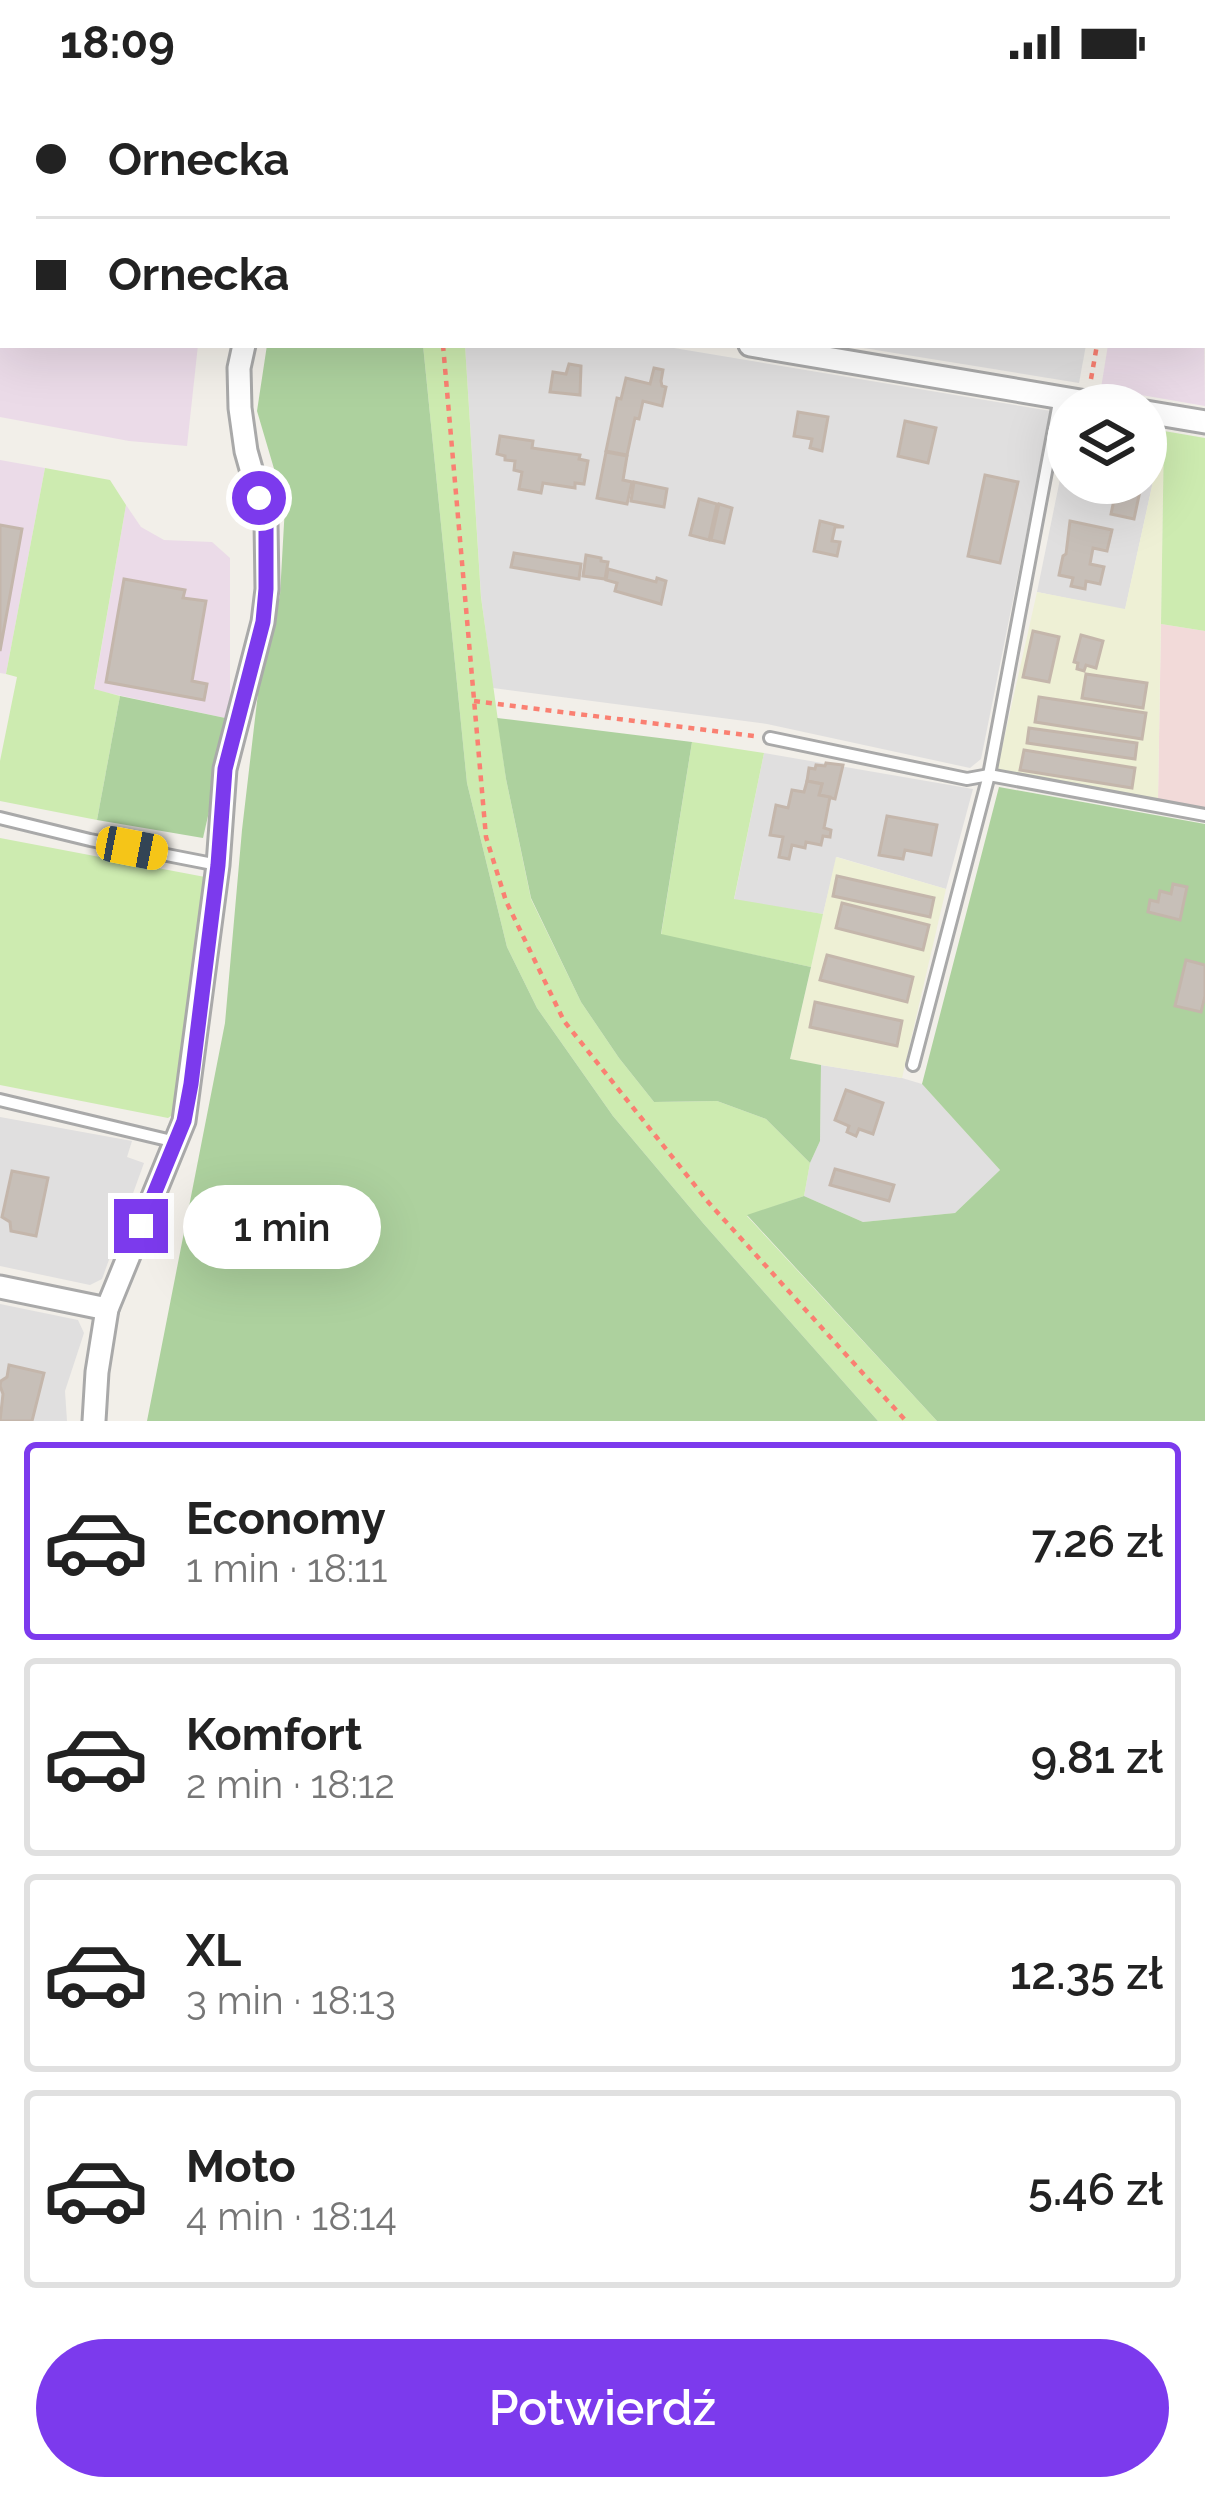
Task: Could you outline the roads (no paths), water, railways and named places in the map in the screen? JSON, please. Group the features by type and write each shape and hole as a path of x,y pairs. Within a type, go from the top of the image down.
{"street":[{"path":"94,1421 106,1309 184,1121 218,865 225,769 263,622 266,521 246,452 240,408 238,368 243,348"},
{"path":"768,348 1047,396"},
{"path":"1167,416 1205,422"},
{"path":"0,1287 106,1309"}],"lane":[{"path":"914,1065 989,776 1047,467"},
{"path":"770,738 967,779 989,776 1205,815"},
{"path":"0,818 218,865"},
{"path":"0,1100 176,1142"}]}
